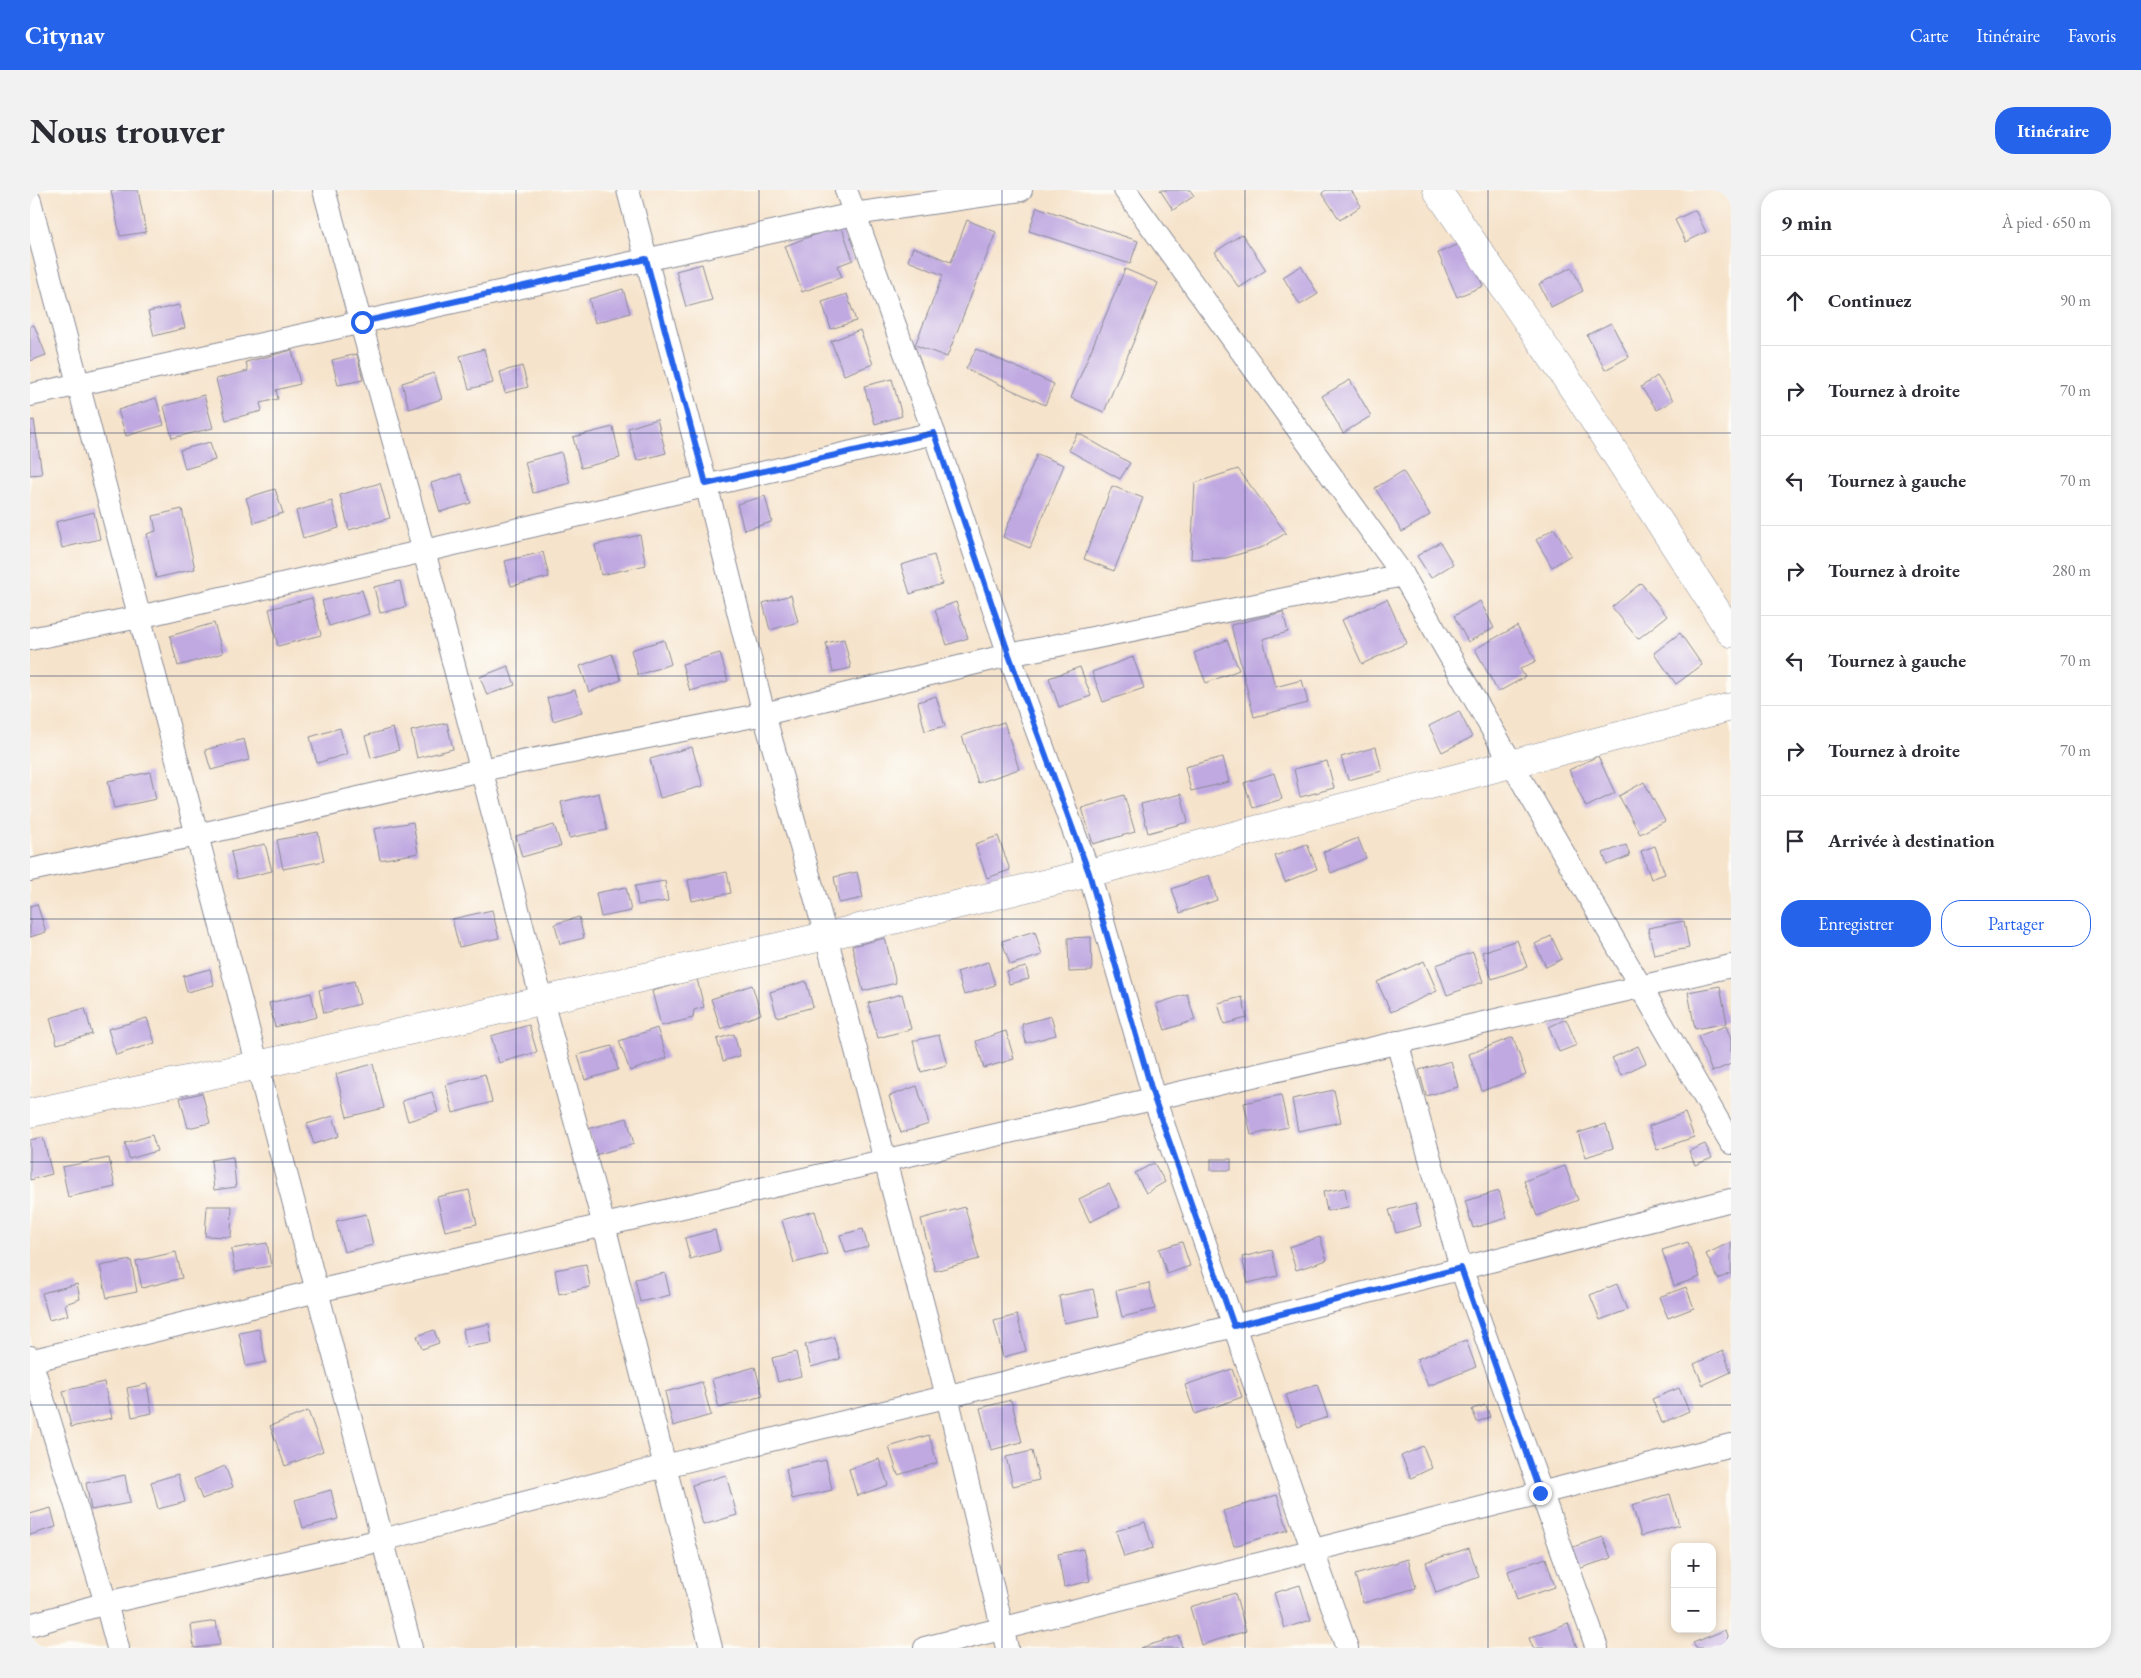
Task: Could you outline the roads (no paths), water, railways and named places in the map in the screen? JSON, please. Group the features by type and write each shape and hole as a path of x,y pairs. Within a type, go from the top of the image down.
{"main road":[{"path":"1437,190 1577,394 1731,633"},
{"path":"30,1113 258,1065 826,936 1089,873 1510,762 1731,707"}],"street":[{"path":"324,190 424,551 542,1001 604,1225 711,1648"},
{"path":"628,190 706,484 764,714 826,936 948,1396 1004,1638"},
{"path":"846,190 934,433 1009,655 1089,873 1154,1098 1347,1648"},
{"path":"30,395 854,214 1021,190"},
{"path":"1125,190 1403,575 1731,1143"},
{"path":"30,201 411,1648"},
{"path":"30,639 140,617 706,484 934,433"},
{"path":"30,870 197,835 481,770 764,714 1009,655 1403,575"},
{"path":"118,1648 106,1603 30,1359 884,1160 1731,966"},
{"path":"1397,1042 1461,1268 1597,1648"},
{"path":"30,1625 106,1603 382,1540 665,1466 1234,1326 1731,1200"},
{"path":"926,1648 1004,1638 1312,1550 1731,1445"}]}
